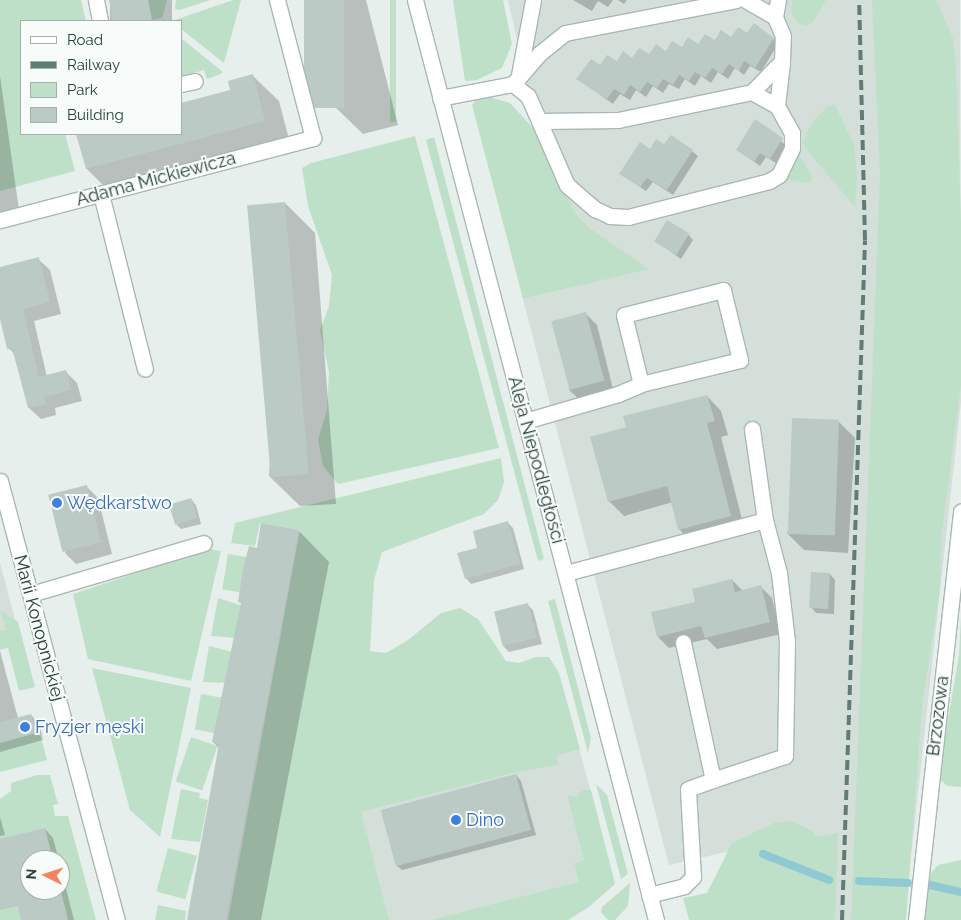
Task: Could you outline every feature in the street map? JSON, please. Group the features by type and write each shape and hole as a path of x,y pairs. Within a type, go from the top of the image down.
{"street":[{"path":"96,0 100,20"},
{"name":"Adama Mickiewicza","path":"0,220 313,138 277,0"},
{"name":"Aleja Niepodległości","path":"415,0 656,920"},
{"path":"516,81 533,0"},
{"path":"440,98 516,81 539,54 565,34 736,0"},
{"path":"745,0 775,17"},
{"path":"516,81 528,96 567,185 595,209 610,216 628,217 774,179 787,161 793,144 790,129 778,106 783,36 775,17 778,0"},
{"path":"539,121 618,120 752,92 782,61"},
{"path":"752,92 778,106"},
{"path":"101,194 145,369"},
{"path":"525,421 640,384 740,360 723,290 624,315 640,384"},
{"path":"649,895 684,886 693,877 688,789 785,756 787,641 779,573 765,520 752,429"},
{"name":"Marii Konopnickiej","path":"0,481 117,920"},
{"name":"Brzozowa","path":"916,920 961,511"},
{"path":"566,573 765,520"},
{"path":"31,594 204,543"},
{"path":"682,642 713,780"}],"shaded area":[{"path":"508,0 960,0 961,401 904,920 703,920 761,844 669,865 523,299 574,287"},
{"path":"0,563 19,634 0,639"},
{"path":"577,740 615,884 543,920 372,920 341,803"}],"green space":[{"path":"0,0 81,0 86,20 20,20 20,135 65,135 75,171 0,191"},
{"path":"148,0 167,0 162,18 152,20"},
{"path":"176,0 210,0 180,10 175,9"},
{"path":"233,0 241,0 224,63 182,30 182,20 175,20"},
{"path":"390,0 396,0 396,122 390,122"},
{"path":"453,0 503,0 512,44 502,68 477,80 465,81"},
{"path":"793,0 826,0 813,22 806,26 798,23 793,16 791,10"},
{"path":"872,0 936,0 953,38 956,67 961,220 961,386 941,539 940,588 922,707 906,920 851,920 880,174"},
{"path":"182,39 223,72 207,79 204,70 182,77"},
{"path":"489,97 510,103 533,128 548,151 555,174 575,213 588,227 649,269 523,299 472,105 477,99"},
{"path":"835,105 854,145 857,176 855,207 805,148 803,141 813,121 828,106"},
{"path":"415,136 499,448 338,484 323,466 318,440 327,410 329,372 320,330 329,306 332,275 308,206 302,168 311,163"},
{"path":"434,137 544,559 538,561 426,140"},
{"path":"796,150 811,174 811,183 786,180"},
{"path":"501,458 504,482 498,500 484,514 382,552 374,580 370,651 386,653 408,640 441,613 460,608 478,619 506,661 519,663 536,657 549,657 559,673 580,749 556,756 558,765 516,772 361,812 389,920 228,920 300,530 260,523 255,546 231,543 235,523"},
{"path":"208,549 221,551 191,681 88,659 73,594"},
{"path":"228,554 252,558 246,593 222,590"},
{"path":"218,598 243,606 237,638 211,636"},
{"path":"555,599 591,738 588,753 548,601"},
{"path":"1,611 18,622 35,687 19,691 8,648 0,650 0,631 6,630"},
{"path":"961,617 961,787 947,786 940,779 941,760 959,655"},
{"path":"209,646 233,652 228,683 203,682"},
{"path":"92,668 191,688 160,837 130,810"},
{"path":"201,694 224,698 217,733 195,729"},
{"path":"37,724 47,760 0,772 0,743 36,733 34,725"},
{"path":"191,737 217,746 202,791 176,781"},
{"path":"37,775 50,775 58,804 53,805 55,816 68,816 96,920 0,920 0,799 11,791 11,783"},
{"path":"596,784 607,795 628,874 621,879"},
{"path":"181,789 200,793 199,798 208,800 200,842 171,839"},
{"path":"583,790 591,790 615,884 589,907 568,920 431,920 579,882 574,863 584,860 568,798 569,795 576,797"},
{"path":"792,821 814,832 816,837 838,833 835,920 689,920 683,898 707,893 732,843 776,822"},
{"path":"168,848 197,856 185,899 156,891"},
{"path":"961,860 961,920 923,920 929,876 938,865"},
{"path":"630,883 628,906 615,920 608,920 601,912 602,907"},
{"path":"158,905 186,911 185,920 155,920"}],"building":[{"path":"109,0 148,0 152,20 113,20"},
{"path":"304,0 344,0 344,108 304,108"},
{"path":"754,23 774,38 755,68 744,61 739,71 729,64 722,74 712,68 705,78 695,72 689,81 679,75 673,85 663,79 657,88 647,82 640,92 630,85 624,95 614,89 607,99 576,79 591,59 600,65 607,55 617,61 623,51 632,58 639,48 649,54 656,44 666,51 672,41 682,47 688,37 698,44 705,34 715,40 721,30 731,37 738,27 747,33"},
{"path":"253,74 265,121 86,169 76,135 182,135 182,103 230,90 228,81"},
{"path":"755,119 783,138 770,159 760,153 754,162 736,150"},
{"path":"671,135 693,150 667,190 647,178 640,187 619,174 640,142 650,149 656,139 664,144"},
{"path":"285,202 309,474 271,477 247,205"},
{"path":"667,220 689,233 676,255 654,241"},
{"path":"39,257 50,302 23,309 39,377 66,370 71,390 44,397 46,404 28,408 12,348 7,349 0,319 0,267"},
{"path":"586,312 604,381 570,390 551,321"},
{"path":"707,395 715,421 707,423 731,516 678,530 667,486 608,502 590,437 626,427 623,416"},
{"path":"792,418 839,420 835,536 788,534"},
{"path":"87,485 101,542 62,552 48,495"},
{"path":"191,498 197,518 175,525 169,505"},
{"path":"508,521 520,564 465,579 457,553 477,548 473,531"},
{"path":"261,523 299,530 226,920 187,920 219,744 212,742 241,603 238,602 243,569 249,546 257,548"},
{"path":"811,572 830,573 828,609 809,608"},
{"path":"732,579 735,592 761,585 770,622 705,638 701,626 657,637 651,612 695,602 692,589"},
{"path":"528,603 537,638 503,646 494,611"},
{"path":"31,714 36,733 0,743 0,722"},
{"name":"Dino","path":"516,774 531,830 396,866 381,810"},
{"path":"45,828 50,850 20,850 20,900 63,900 68,920 21,920 18,906 0,910 0,839"}],"waterway":[{"path":"763,854 829,880"},
{"path":"859,881 908,883"},
{"path":"930,885 961,892"}],"railway":[{"path":"842,920 865,240 859,0"}],"place":[{"name":"Wędkarstwo","path":"57,503"},
{"name":"Fryzjer męski","path":"25,727"},
{"name":"Dino","path":"456,820"}]}
